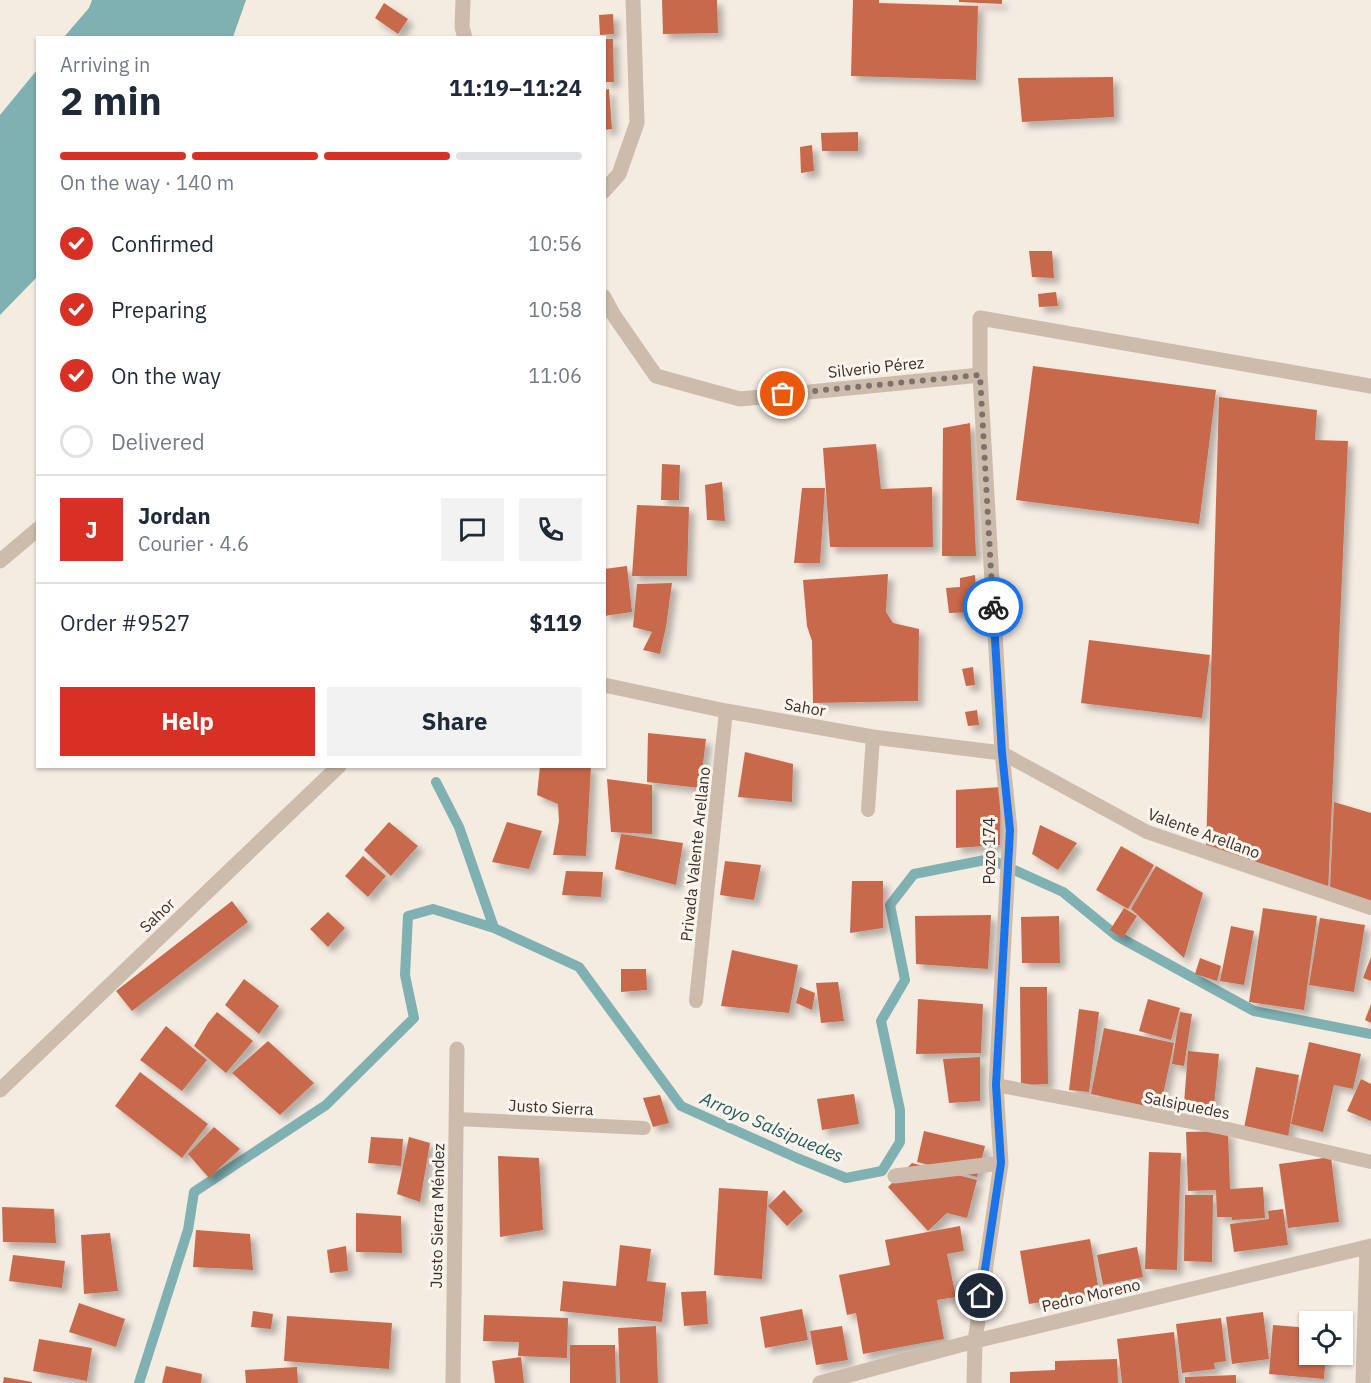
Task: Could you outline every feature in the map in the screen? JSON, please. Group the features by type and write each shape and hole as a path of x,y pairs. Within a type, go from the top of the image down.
{"street":[{"path":"463,0 463,32"},
{"path":"606,189 619,174 637,123 633,0"},
{"name":"Silverio Pérez","path":"606,301 657,376 740,399 980,375"},
{"name":"Pozo 174","path":"974,1383 975,1341 1001,1163 996,1085 1010,830 1002,753 980,375 980,318 1371,386"},
{"path":"0,561 36,532"},
{"name":"Sahor","path":"606,685 726,711 873,736 1002,753"},
{"name":"Sahor","path":"0,1090 337,768"},
{"name":"Justo Sierra Méndez","path":"453,1383 457,1049"},
{"path":"896,1176 1001,1163"},
{"path":"1363,1383 1369,1247"},
{"name":"Pedro Moreno","path":"820,1383 975,1341 1369,1247"}],"lane":[{"name":"Privada Valente Arellano","path":"696,1001 726,711"},
{"path":"868,810 873,736"},
{"name":"Valente Arellano","path":"1002,753 1147,832 1371,908"},
{"name":"Salsipuedes","path":"996,1085 1219,1127 1371,1162"},
{"name":"Justo Sierra","path":"456,1119 644,1128"}],"water":[{"path":"92,0 246,0 233,36 65,36 89,8"},
{"path":"36,71 36,278 0,315 0,115"}],"building":[{"path":"662,0 717,0 718,33 663,34"},
{"path":"853,0 978,6 976,80 851,76"},
{"path":"959,0 1002,0 1002,4 959,2"},
{"path":"384,3 408,19 398,34 375,18"},
{"path":"613,14 614,34 600,35 599,15"},
{"path":"606,39 613,39 614,82 606,82"},
{"path":"1113,77 1114,117 1022,122 1018,78"},
{"path":"609,89 612,129 606,130 606,90"},
{"path":"858,132 858,151 822,151 821,133"},
{"path":"812,145 814,171 801,173 800,147"},
{"path":"1029,251 1052,251 1054,278 1032,277"},
{"path":"1056,292 1058,306 1039,307 1038,294"},
{"path":"1033,366 1216,390 1199,524 1016,500"},
{"path":"1219,397 1317,410 1315,440 1348,441 1328,892 1206,851"},
{"path":"970,423 976,556 942,556 943,428"},
{"path":"876,444 881,489 932,487 933,547 830,547 823,448"},
{"path":"662,464 680,465 679,500 661,500"},
{"path":"722,482 725,521 707,520 705,485"},
{"path":"802,488 825,488 820,563 794,563"},
{"path":"637,505 689,507 687,576 632,576"},
{"path":"627,566 632,612 606,616 606,569"},
{"path":"888,574 886,612 893,623 919,629 918,701 813,703 812,641 807,626 803,580"},
{"path":"975,575 978,612 949,613 946,588 960,587 960,578"},
{"path":"672,583 660,654 643,650 652,632 633,627 637,584"},
{"path":"1089,640 1210,655 1202,718 1081,703"},
{"path":"973,667 975,685 966,686 962,669"},
{"path":"977,710 979,725 968,726 965,712"},
{"path":"648,733 706,739 700,788 647,782"},
{"path":"745,752 793,764 792,802 738,797"},
{"path":"540,768 591,768 586,856 553,855 559,821 558,804 537,795"},
{"path":"607,779 652,785 652,834 611,832"},
{"path":"1001,787 1000,845 956,848 956,790"},
{"path":"1334,802 1371,813 1371,904 1330,889"},
{"path":"389,822 418,846 391,876 364,850"},
{"path":"507,822 542,831 529,869 492,862"},
{"path":"1040,825 1077,843 1058,870 1032,854"},
{"path":"621,834 683,843 676,885 615,869"},
{"path":"1121,846 1154,865 1128,909 1096,890"},
{"path":"363,856 386,876 368,897 345,876"},
{"path":"725,861 761,865 754,900 720,895"},
{"path":"1156,866 1203,893 1184,958 1131,909"},
{"path":"566,871 603,872 601,897 562,895"},
{"path":"852,881 883,881 883,928 850,933"},
{"path":"232,901 248,922 132,1011 116,991"},
{"path":"1124,908 1137,916 1123,938 1110,930"},
{"path":"1263,908 1317,916 1304,1010 1249,1002"},
{"path":"328,912 345,928 328,947 310,929"},
{"path":"991,915 988,969 916,964 915,916"},
{"path":"1059,916 1060,963 1022,963 1021,917"},
{"path":"1320,918 1365,925 1354,992 1309,985"},
{"path":"1231,926 1254,931 1244,985 1220,981"},
{"path":"732,950 798,965 789,1013 721,1006"},
{"path":"1371,957 1371,981 1363,978"},
{"path":"1200,958 1221,966 1217,981 1195,974"},
{"path":"621,969 646,969 647,990 621,992"},
{"path":"244,979 279,1006 259,1034 225,1005"},
{"path":"838,982 844,1021 821,1023 816,983"},
{"path":"800,987 815,993 812,1010 796,1003"},
{"path":"1020,987 1047,987 1048,1084 1021,1085"},
{"path":"918,999 983,1004 981,1053 916,1054"},
{"path":"1148,999 1180,1008 1171,1040 1139,1031"},
{"path":"1371,1004 1371,1023 1365,1020"},
{"path":"1079,1009 1099,1012 1089,1092 1069,1090"},
{"path":"217,1012 253,1041 226,1073 194,1046"},
{"path":"1180,1012 1192,1014 1184,1066 1172,1064"},
{"path":"166,1026 207,1060 182,1091 140,1060"},
{"path":"1104,1028 1174,1043 1160,1109 1091,1094"},
{"path":"268,1041 314,1083 280,1115 232,1073"},
{"path":"1309,1042 1361,1054 1353,1089 1334,1085 1323,1132 1291,1124"},
{"path":"1188,1051 1219,1054 1214,1106 1184,1104"},
{"path":"980,1057 980,1101 949,1103 943,1059"},
{"path":"1256,1067 1299,1075 1288,1137 1244,1128"},
{"path":"140,1072 208,1124 182,1158 115,1106"},
{"path":"1361,1079 1371,1084 1371,1121 1347,1111"},
{"path":"854,1094 859,1124 822,1130 817,1099"},
{"path":"660,1095 669,1123 653,1127 643,1098"},
{"path":"214,1127 240,1149 209,1178 188,1154"},
{"path":"924,1131 985,1146 977,1177 917,1162"},
{"path":"1228,1131 1230,1189 1263,1187 1265,1218 1232,1220 1232,1217 1217,1217 1216,1190 1188,1191 1186,1132"},
{"path":"371,1137 403,1139 401,1166 368,1163"},
{"path":"409,1137 430,1143 420,1202 397,1194"},
{"path":"1149,1152 1181,1153 1177,1270 1145,1269"},
{"path":"498,1156 539,1158 543,1230 500,1237"},
{"path":"1331,1157 1339,1222 1288,1228 1279,1164"},
{"path":"912,1163 977,1180 967,1218 947,1213 928,1231 888,1187"},
{"path":"719,1188 768,1191 762,1279 714,1275"},
{"path":"784,1190 803,1211 787,1226 768,1206"},
{"path":"1185,1195 1213,1195 1212,1262 1184,1261"},
{"path":"2,1207 54,1209 56,1243 3,1242"},
{"path":"1283,1209 1288,1245 1234,1252 1230,1224 1269,1219 1268,1211"},
{"path":"356,1213 401,1216 402,1253 356,1252"},
{"path":"960,1226 964,1251 947,1254 956,1297 937,1300 944,1339 863,1354 856,1313 847,1315 839,1275 890,1265 885,1240"},
{"path":"196,1230 250,1234 253,1270 193,1267"},
{"path":"110,1233 118,1291 84,1294 81,1235"},
{"path":"1090,1239 1099,1292 1029,1304 1020,1251"},
{"path":"620,1245 651,1249 647,1281 666,1283 662,1322 560,1311 563,1281 616,1286"},
{"path":"346,1246 348,1271 330,1273 327,1250"},
{"path":"1137,1247 1143,1277 1103,1285 1097,1255"},
{"path":"13,1255 65,1261 62,1288 9,1281"},
{"path":"706,1291 708,1324 684,1326 681,1292"},
{"path":"79,1303 125,1319 116,1347 69,1332"},
{"path":"802,1309 808,1340 765,1348 760,1317"},
{"path":"253,1311 273,1314 271,1329 251,1327"},
{"path":"1263,1312 1269,1359 1232,1364 1226,1317"},
{"path":"484,1315 568,1318 567,1358 518,1356 519,1342 483,1341"},
{"path":"287,1316 392,1323 389,1369 284,1361"},
{"path":"1221,1318 1226,1361 1214,1363 1215,1369 1182,1373 1176,1324"},
{"path":"1273,1325 1299,1327 1299,1365 1325,1365 1324,1379 1269,1374"},
{"path":"656,1326 658,1383 620,1383 618,1328"},
{"path":"842,1326 848,1360 816,1365 810,1331"},
{"path":"1174,1332 1179,1383 1122,1383 1117,1339"},
{"path":"39,1339 92,1348 87,1381 33,1371"},
{"path":"570,1345 615,1345 616,1383 570,1383"},
{"path":"521,1357 524,1383 495,1383 492,1361"},
{"path":"1117,1359 1118,1383 1010,1383 1010,1372 1055,1370 1055,1361"},
{"path":"166,1366 202,1374 201,1383 162,1383"},
{"path":"297,1367 298,1383 246,1383 245,1370"},
{"path":"1236,1375 1236,1383 1185,1383 1185,1377"},
{"path":"4,1377 32,1382 32,1383 3,1383"}],"waterway":[{"name":"Arroyo Salsipuedes","path":"436,782 459,827 494,928 579,967 681,1106 846,1178 882,1171 900,1142 900,1110 881,1021 905,980 890,905 914,874 990,859 1063,892 1117,936 1254,1011 1371,1034"},
{"path":"139,1383 188,1230 194,1192 326,1105 414,1018 405,975 408,916 433,909 494,928"}],"way so far":[{"path":"783,394 980,375 993,607"}],"route":[{"path":"981,1296 1001,1163 996,1085 1010,830 1002,753 993,607"}]}
